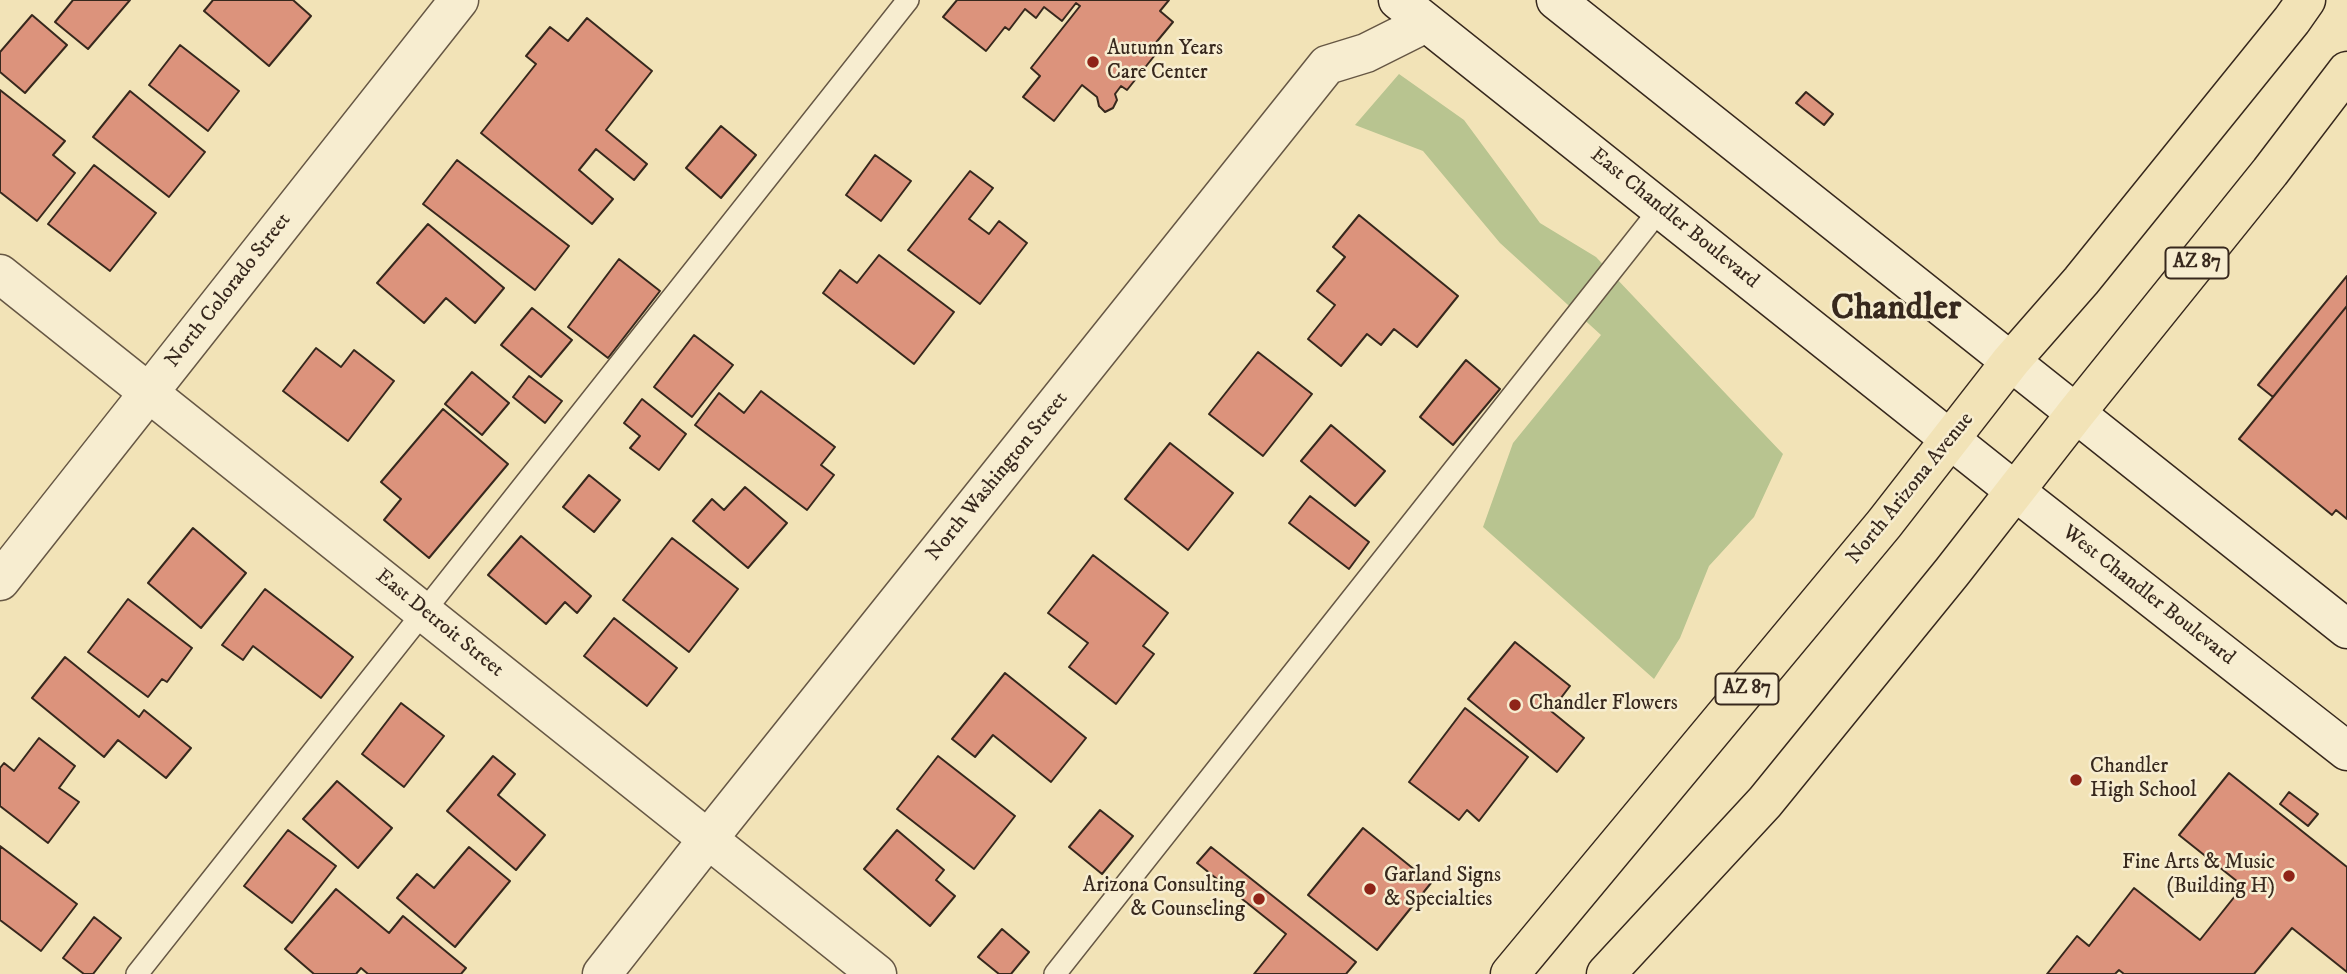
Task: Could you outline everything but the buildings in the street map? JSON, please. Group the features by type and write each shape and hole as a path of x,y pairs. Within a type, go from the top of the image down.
{"main road":[{"name":"North Arizona Avenue","path":"1510,974 1884,524 2011,361 2081,281 2266,52 2299,2"},
{"name":"AZ 87","path":"1606,974 1765,802 1952,572 2347,71"}],"street":[{"name":"North Colorado Street","path":"0,581 459,0"},
{"path":"1556,0 2347,629"},
{"name":"East Chandler Boulevard","path":"1412,12 1950,439"},
{"name":"North Washington Street","path":"603,974 1326,65 1366,53 1412,12"},
{"name":"East Detroit Street","path":"0,274 877,974"},
{"name":"West Chandler Boulevard","path":"1950,439 2347,751"}],"lane":[{"path":"137,974 908,0"},
{"path":"1055,974 1661,208"}],"green space":[{"path":"1399,74 1464,120 1540,223 1596,257 1783,454 1754,517 1709,566 1680,638 1654,679 1483,527 1513,443 1601,335 1500,243 1423,151 1355,125"}],"place":[{"name":"Autumn Years Care Center","path":"1093,62"},
{"name":"Chandler Flowers","path":"1515,705"},
{"name":"Chandler High School","path":"2076,780"},
{"name":"Fine Arts & Music (Building H)","path":"2289,876"},
{"name":"Garland Signs & Specialties","path":"1370,889"},
{"name":"Arizona Consulting & Counseling","path":"1259,899"}],"district":[{"name":"Chandler","path":"1896,311"}]}
